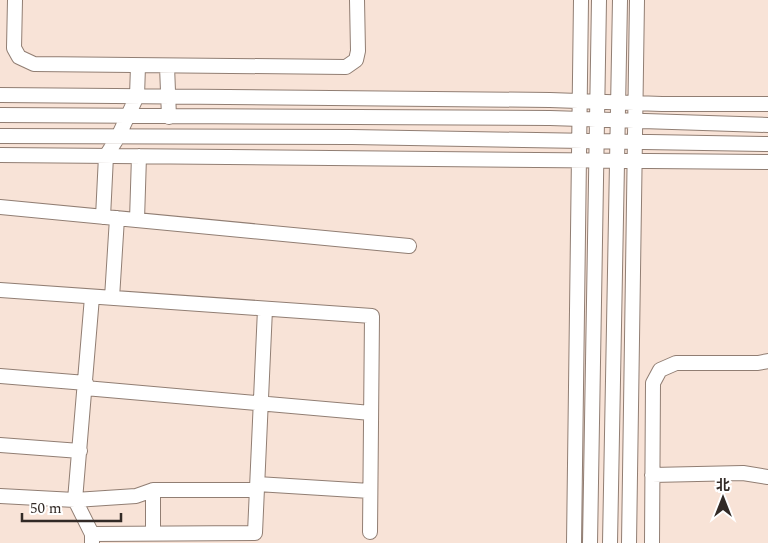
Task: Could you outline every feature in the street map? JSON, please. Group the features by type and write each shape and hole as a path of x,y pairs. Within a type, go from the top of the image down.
{"street":[{"path":"15,0 14,48 19,57 34,64 346,67 356,60 358,50 357,0"},
{"path":"574,543 581,0"},
{"path":"590,543 599,0"},
{"path":"610,543 620,0"},
{"path":"629,543 637,0"},
{"path":"112,298 106,156 118,137 137,96 138,66"},
{"path":"167,66 168,117"},
{"path":"0,95 768,104"},
{"path":"298,117 299,98"},
{"path":"0,115 580,119 768,124"},
{"path":"0,136 596,140 768,144"},
{"path":"296,158 297,137"},
{"path":"0,155 768,162"},
{"path":"137,220 139,156"},
{"path":"0,207 409,246"},
{"path":"0,290 372,316 370,532"},
{"path":"92,297 76,500 92,538 153,534 255,533 264,309"},
{"path":"652,543 653,383 660,370 676,363 758,363 768,361"},
{"path":"0,376 260,404 371,413"},
{"path":"612,439 652,438"},
{"path":"0,445 80,452"},
{"path":"652,475 743,473 768,477"},
{"path":"0,496 76,500 136,496 153,490 257,487 370,491"},
{"path":"153,490 153,534"}]}
